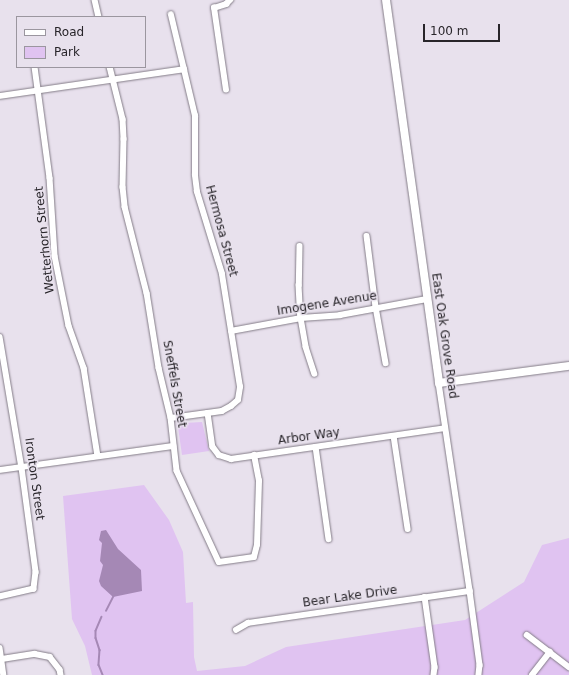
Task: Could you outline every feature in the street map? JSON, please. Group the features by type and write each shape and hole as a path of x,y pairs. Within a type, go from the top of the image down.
{"street":[{"path":"95,0 98,16"},
{"path":"226,90 214,8 226,4 230,0"},
{"name":"East Oak Grove Road","path":"386,0 445,428 470,591 480,664 479,675"},
{"name":"Hermosa Street","path":"171,15 196,116 195,175 197,192 222,274 240,387 238,400 231,406 222,411 208,413"},
{"name":"Wetterhorn Street","path":"35,68 50,178 57,264 69,326 84,368 98,456"},
{"name":"Sneffels Street","path":"110,68 123,119 123,187 125,207 147,293 159,368 171,418 177,471 219,562 254,558 259,481 254,455"},
{"path":"0,96 184,69"},
{"path":"367,236 376,308 386,363"},
{"path":"300,246 299,285 301,318 306,347 315,374"},
{"name":"Imogene Avenue","path":"231,331 301,318 340,316 376,308 427,300"},
{"name":"Ironton Street","path":"0,337 22,468 36,572 34,589 0,597"},
{"path":"439,383 569,366"},
{"path":"171,418 208,413"},
{"name":"Arbor Way","path":"208,413 214,447 219,455 231,459 445,428"},
{"path":"394,436 408,529"},
{"path":"0,470 174,446"},
{"path":"316,447 328,539"},
{"name":"Bear Lake Drive","path":"236,630 248,623 470,591"},
{"path":"425,597 435,666 434,675"},
{"path":"527,635 569,667"},
{"path":"0,648 4,675"},
{"path":"532,675 550,652"},
{"path":"2,659 35,654 50,657 60,670 61,675"}],"green space":[{"path":"202,422 209,451 182,455 178,427 184,423"},
{"path":"144,485 169,520 183,552 186,603 193,602 194,657 197,671 245,666 286,647 465,620 524,582 542,545 569,538 569,675 92,675 85,646 72,619 63,496"}],"shaded area":[{"path":"106,530 118,549 141,570 142,591 113,597 101,586 99,581 103,565 100,561 102,543 99,540 101,531"}],"waterway":[{"path":"106,611 113,597"},
{"path":"102,617 96,631 96,638 100,650 99,665 103,675"}]}
